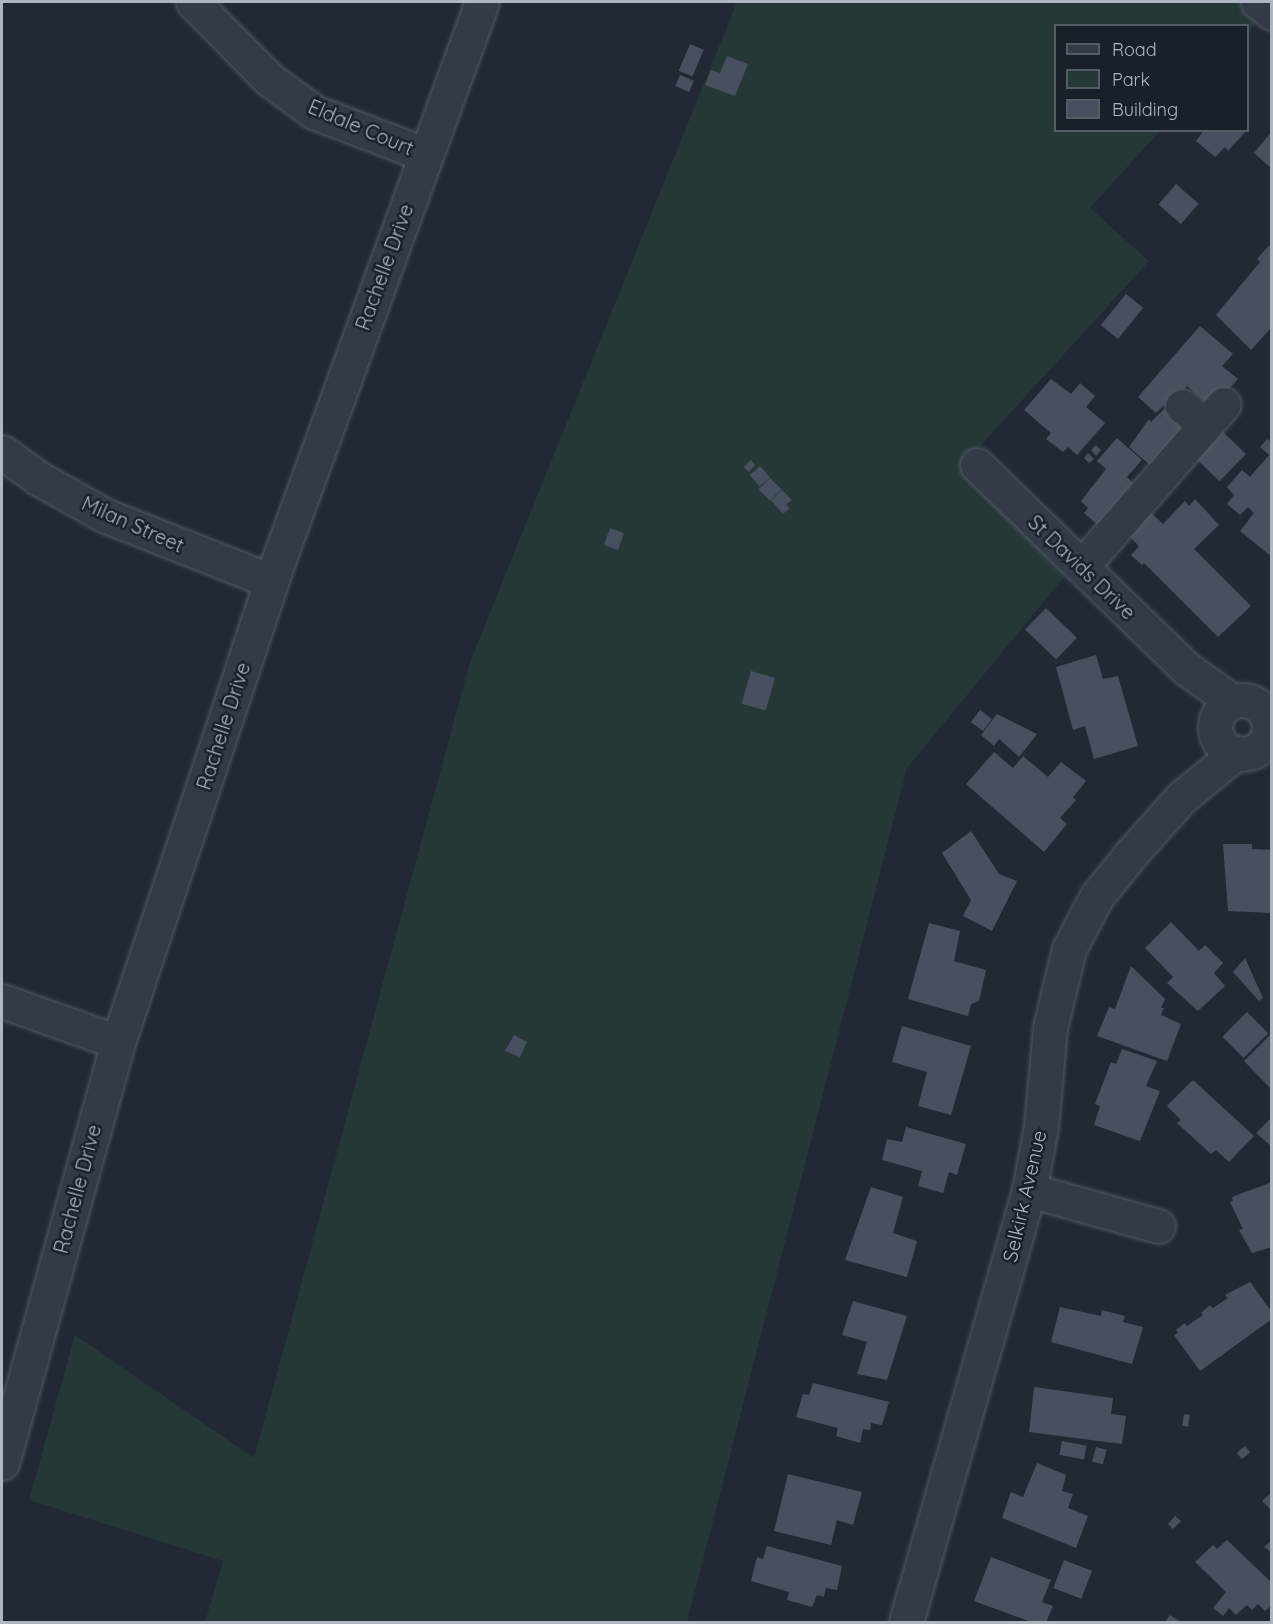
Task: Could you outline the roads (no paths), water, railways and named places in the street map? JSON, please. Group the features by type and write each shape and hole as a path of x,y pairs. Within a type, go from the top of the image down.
{"street":[{"name":"Eldale Court","path":"193,2 269,79 314,112 424,154"},
{"name":"Rachelle Drive","path":"2,1463 118,1042 271,581 424,154 482,2"},
{"path":"1258,2 1272,13"},
{"path":"1082,566 1145,479 1204,412"},
{"name":"Milan Street","path":"2,452 38,478 106,516 271,581"},
{"name":"St Davids Drive","path":"977,465 1249,730"},
{"path":"1249,730 1272,682"},
{"name":"Selkirk Avenue","path":"906,1623 1029,1190 1041,1127 1050,1028 1069,949 1097,896 1182,797 1249,730"},
{"path":"2,1001 118,1042"},
{"path":"1029,1190 1158,1226"}]}
